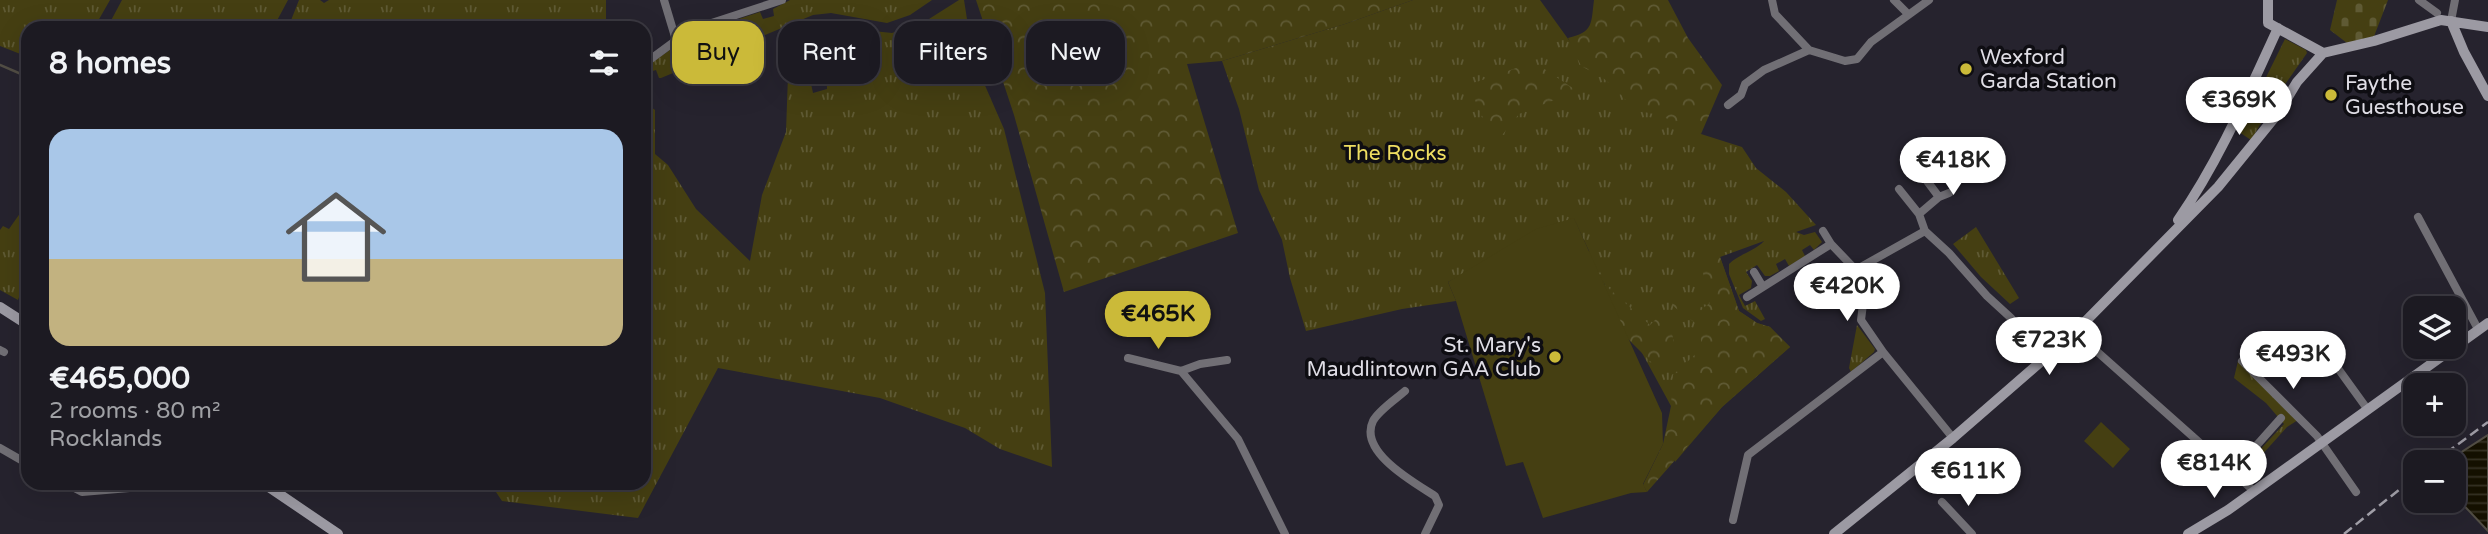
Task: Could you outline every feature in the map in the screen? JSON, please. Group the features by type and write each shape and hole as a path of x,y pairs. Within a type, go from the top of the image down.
{"street":[{"path":"664,0 672,27"},
{"path":"718,21 782,0"},
{"path":"1772,0 1775,14 1809,50 1846,61 1857,59 1871,42 1929,0"},
{"path":"1894,0 1908,14"},
{"path":"2268,0 2268,23 2323,53"},
{"path":"2418,0 2437,13"},
{"path":"2455,0 2451,21 2488,96"},
{"path":"1834,534 1953,438 2075,332 2240,161 2279,112 2297,82 2323,53 2374,41 2441,20 2488,27"},
{"path":"2171,235 2198,191 2278,28"},
{"path":"651,59 672,43"},
{"path":"1728,105 1741,95 1745,84 1765,70 1809,50"},
{"path":"2219,150 2230,161 2240,161"},
{"path":"1921,173 1939,197"},
{"path":"1899,189 1919,214 1925,231 2011,318 2043,362"},
{"path":"2198,191 2204,201"},
{"path":"1919,214 1939,197 1949,193"},
{"path":"2188,534 2254,491 2483,326 2418,217"},
{"path":"1823,231 1831,244 1853,267 1859,268 1925,231"},
{"path":"1747,297 1831,244"},
{"path":"1754,272 1763,287"},
{"path":"1866,281 1861,320 1883,352 1953,438"},
{"path":"0,307 21,320"},
{"path":"2075,332 2254,491"},
{"path":"2316,338 2368,410"},
{"path":"1733,520 1748,455 1883,352"},
{"path":"1128,358 1181,371 1200,364 1227,360"},
{"path":"2242,361 2322,442 2356,492"},
{"path":"1181,371 1238,439 1285,534"},
{"path":"1405,391 1373,421 1371,432 1384,460 1435,496 1439,505 1437,514 1425,534"},
{"path":"2232,473 2281,418"},
{"path":"0,448 21,460"},
{"path":"78,490 99,490"},
{"path":"273,490 338,534"},
{"path":"1942,502 1972,534"}],"green space":[{"path":"0,0 110,0 98,21 21,21 21,54 0,46"},
{"path":"122,0 288,0 277,21 111,21"},
{"path":"299,0 320,0 324,3 329,0 606,0 606,21 291,21"},
{"path":"790,0 932,0 910,15 887,23 831,13 813,15 799,21 778,21 778,30 764,35 764,21 733,21 760,12 763,19 774,16 773,9"},
{"path":"959,0 964,0 967,21 924,21"},
{"path":"976,0 1413,0 1345,24 1222,61 1187,64 1238,233 1064,292 1004,84 1012,84 1012,21 983,21"},
{"name":"The Rocks","path":"1413,0 1540,0 1571,43 1681,110 1701,134 1742,147 1756,168 1786,192 1816,225 1796,232 1804,235 1815,232 1822,242 1814,250 1810,245 1802,250 1805,256 1789,266 1785,259 1776,264 1779,271 1770,276 1765,276 1757,265 1746,272 1752,281 1751,288 1739,295 1745,306 1755,301 1765,319 1761,321 1743,308 1729,274 1729,264 1764,241 1720,257 1739,311 1757,323 1770,327 1790,347 1722,407 1675,462 1671,406 1605,285 1574,219 1448,282 1456,301 1402,309 1306,331 1282,240 1259,190 1239,109 1222,61 1345,24"},
{"path":"1594,0 1668,0 1688,38 1722,85 1701,134 1659,115 1634,110 1602,77 1581,66 1568,38 1583,33 1590,25"},
{"path":"2337,0 2388,0 2373,39 2347,43 2330,30"},
{"path":"880,32 894,32 894,84 984,84 1004,129 1045,293 1052,467 1000,449 965,428 880,398 718,368 638,518 502,501 495,490 651,490 651,107 655,110 655,154 668,165 696,209 750,261 762,195 786,132 788,84 811,84 813,93 827,89 827,84 880,84"},
{"path":"2285,39 2307,53 2251,140 2239,132"},
{"path":"672,49 672,73 659,78 656,70 651,72 651,63"},
{"path":"1519,67 1526,75 1543,68 1577,91 1519,114 1495,144 1468,85"},
{"path":"21,212 21,292 18,300 0,290 0,230 3,226 9,229"},
{"name":"St. Mary's Maudlintown GAA Club","path":"1574,218 1662,413 1663,444 1643,484 1647,492 1631,493 1543,518 1523,462 1506,466 1448,282 1536,229"},
{"path":"1976,227 2019,298 2010,304 1981,277 1953,244"},
{"path":"1593,251 1605,285 1650,325 1661,314 1673,338 1671,365 1651,362 1616,327 1584,252"},
{"path":"1720,257 1739,311 1757,323 1770,327 1790,347 1722,407 1647,492 1643,485 1663,444 1671,406 1673,375 1702,348 1699,326 1673,306 1668,286 1703,308 1710,303 1700,260"},
{"path":"1857,325 1875,349 1851,372 1849,368"},
{"path":"2238,361 2298,420 2287,427 2243,476 2239,472 2284,424 2266,403 2234,378"},
{"path":"2101,422 2130,449 2113,468 2084,441"}],"shaded area":[{"path":"2488,435 2488,531 2466,508 2465,450"}],"waterway":[{"path":"0,65 21,74"}],"railway":[{"path":"2450,450 2488,422"},
{"path":"2344,534 2403,487"}],"place":[{"name":"Wexford Garda Station","path":"1966,69"},
{"name":"Faythe Guesthouse","path":"2331,95"},
{"name":"St. Mary's Maudlintown GAA Club","path":"1555,357"}]}
